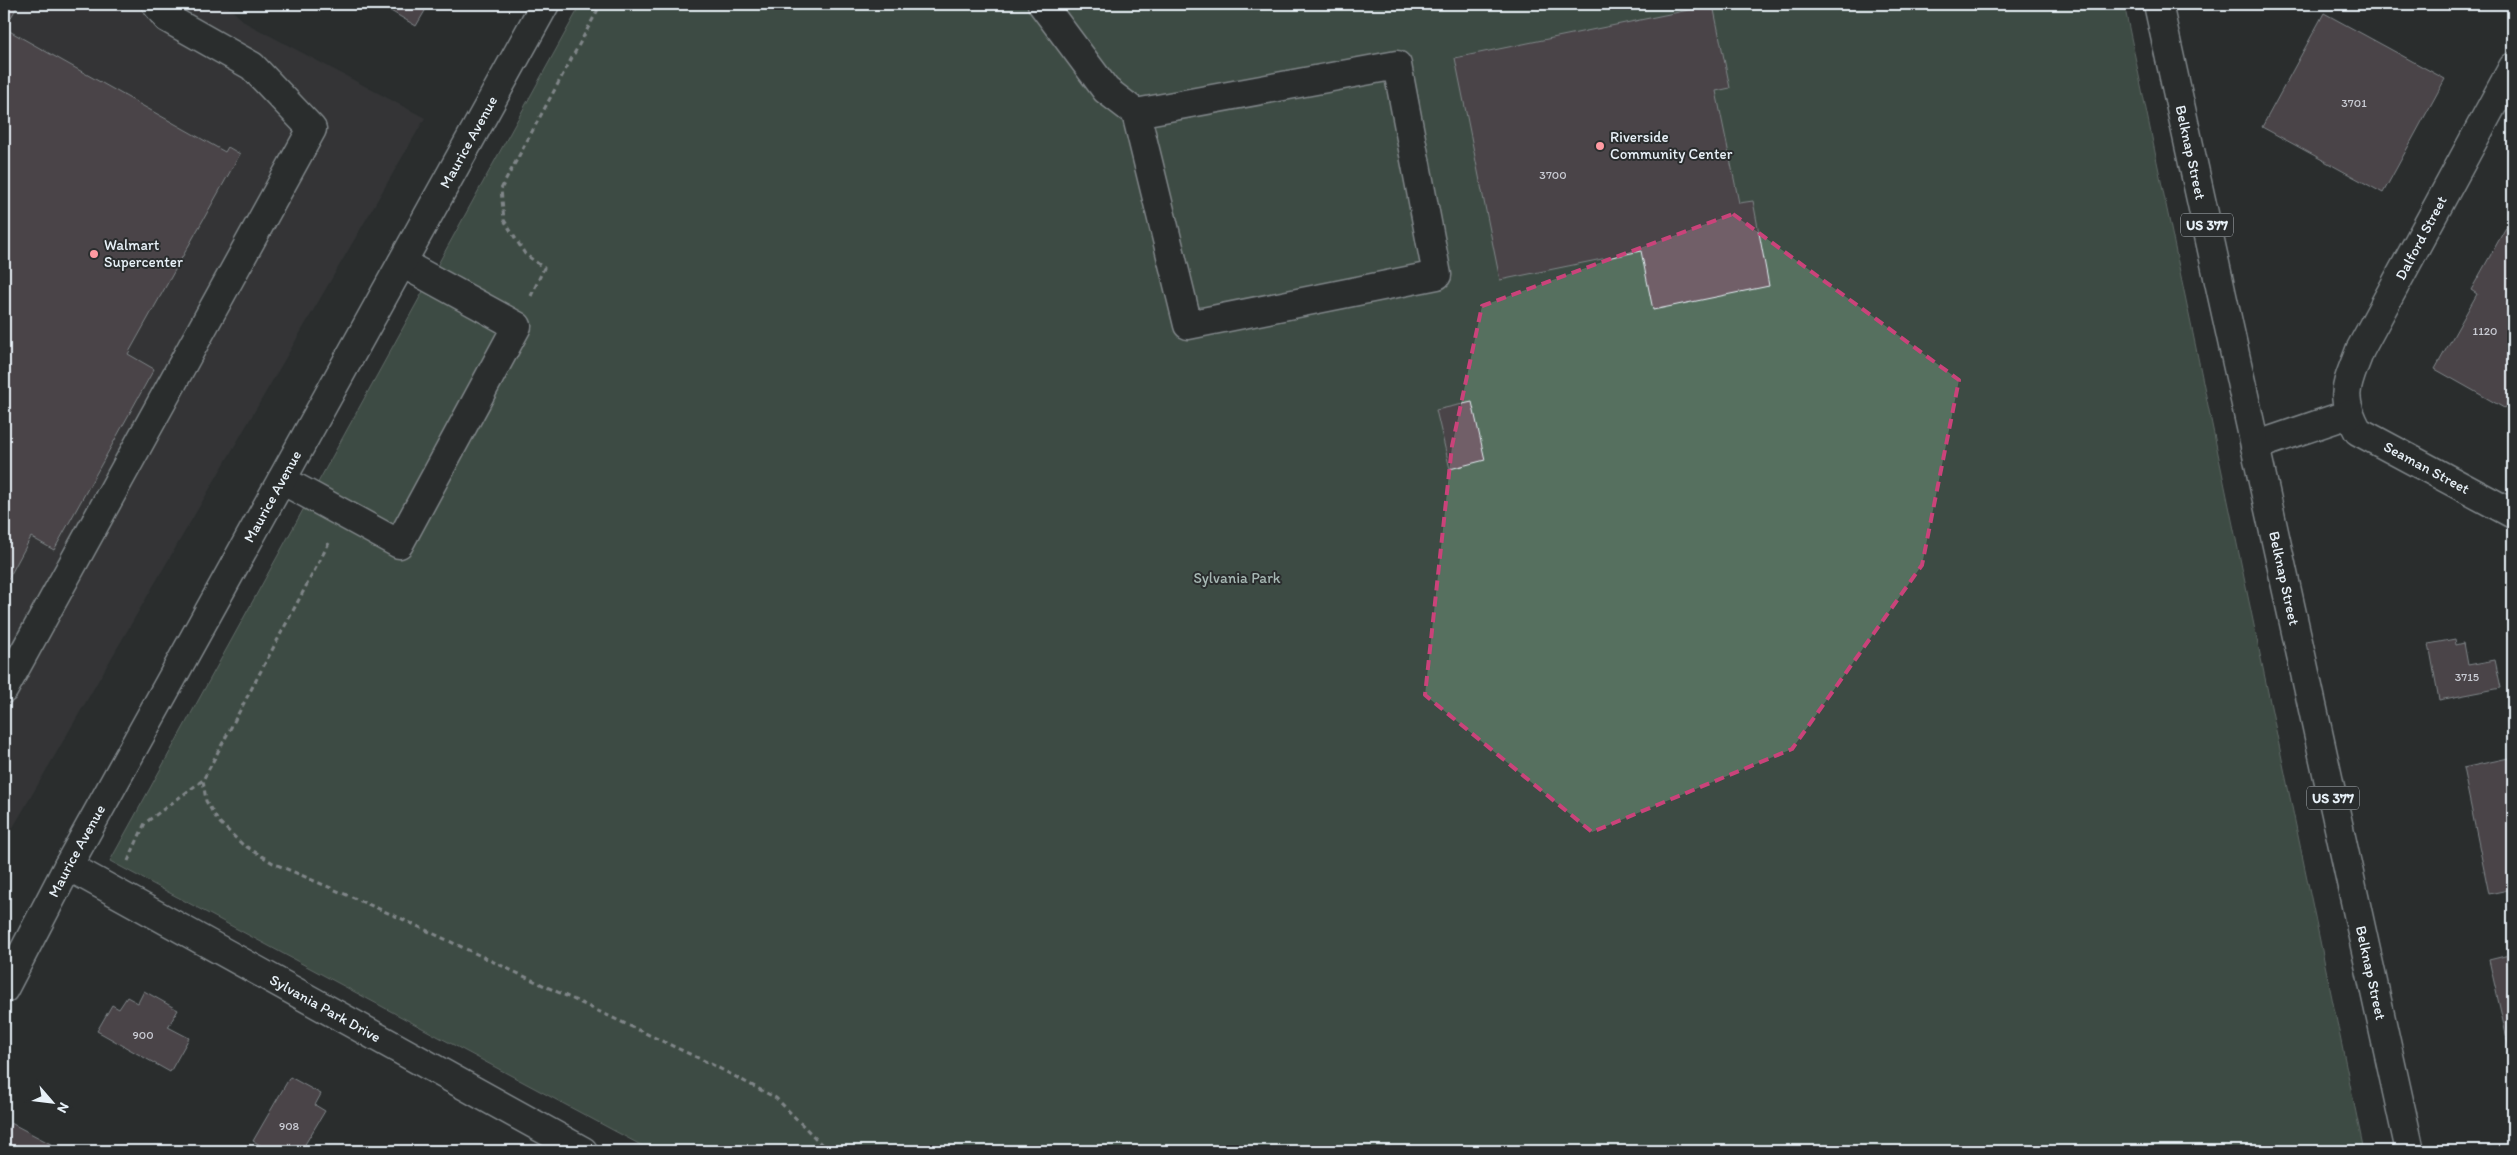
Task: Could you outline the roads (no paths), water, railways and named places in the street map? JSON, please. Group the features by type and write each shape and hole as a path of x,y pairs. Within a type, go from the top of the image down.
{"street":[{"path":"4,688 312,129 252,66 167,18 156,4"},
{"name":"Maurice Avenue","path":"4,989 68,866 545,4"},
{"path":"1042,4 1106,90 1136,112 1188,325 1437,275 1397,65 1136,112"},
{"name":"Belknap Street","path":"2158,4 2410,1151"},
{"name":"Dalford Street","path":"2349,414 2344,393 2360,350 2513,67"},
{"path":"282,480 399,544 518,326 402,264"},
{"path":"2255,446 2349,414"},
{"name":"Seaman Street","path":"2349,414 2358,431 2513,514"},
{"name":"Sylvania Park Drive","path":"68,866 583,1151"}],"place":[{"name":"Riverside Community Center","path":"1600,146"},
{"name":"Walmart Supercenter","path":"94,254"}],"park label":[{"name":"Sylvania Park","path":"1237,578"}]}
